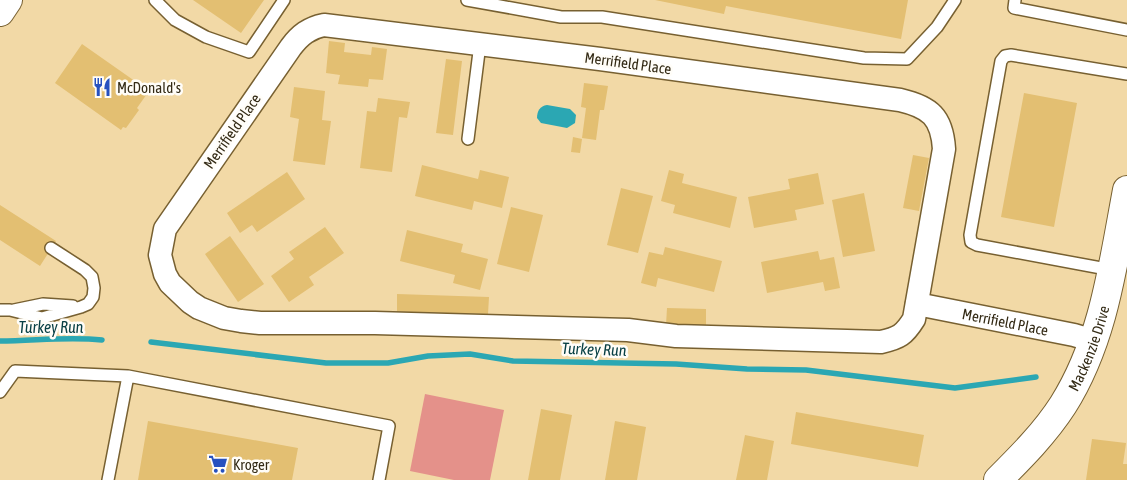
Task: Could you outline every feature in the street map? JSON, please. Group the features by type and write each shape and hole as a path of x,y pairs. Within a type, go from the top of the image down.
{"street":[{"path":"0,12 8,0"},
{"name":"Merrifield Place","path":"334,25 480,44 890,98 923,107 933,114 940,125 944,149 917,304 914,319 908,330 897,339 881,342 862,342 676,336 628,330 375,323 260,323 224,318 211,314 190,302 170,283 165,274 160,255 162,237 169,220 291,47 305,32 313,27 334,25"},
{"name":"Mackenzie Drive","path":"998,480 1025,454 1062,406 1094,341 1112,270 1127,190"},
{"name":"Merrifield Place","path":"917,304 1074,335 1094,341"}],"lane":[{"path":"155,0 175,20 206,36 249,52 284,0"},
{"path":"467,0 562,17 602,17 864,58 907,59 937,27 956,0"},
{"path":"1015,0 1014,8 1127,30"},
{"path":"468,139 480,44"},
{"path":"1112,270 977,245 971,242 970,235 1001,61 1005,56 1011,55 1127,74"},
{"path":"5,310 42,318 88,304 94,288 92,277 85,270 51,248"},
{"path":"0,392 14,371 128,376 389,426 379,480"},
{"path":"108,480 128,376"}],"shaded area":[{"path":"425,394 504,410 490,480 454,480 410,471"}],"water":[{"path":"547,105 570,109 576,115 575,123 567,128 541,123 537,118 539,109"}],"building":[{"path":"193,0 264,0 241,33"},
{"path":"655,0 908,0 901,39 726,6 724,14"},
{"path":"329,41 345,43 344,52 371,55 372,47 387,49 383,80 369,79 368,87 338,84 340,75 326,73"},
{"name":"McDonald's","path":"82,44 149,91 137,108 139,110 126,128 123,127 121,130 55,83"},
{"path":"446,59 462,61 453,135 436,133"},
{"path":"584,83 608,86 604,110 600,110 596,140 582,138 586,108 581,107"},
{"path":"294,87 325,91 322,120 331,121 325,165 293,161 299,119 290,117"},
{"path":"1024,93 1077,103 1054,227 1001,217"},
{"path":"378,98 410,102 407,118 399,117 392,172 360,168 367,111 376,112"},
{"path":"573,137 582,139 580,153 571,152"},
{"path":"913,155 929,158 919,211 903,208"},
{"path":"422,165 478,179 480,170 509,177 502,208 474,201 472,210 415,196"},
{"path":"669,170 684,174 682,183 737,197 730,228 673,213 675,205 661,201"},
{"path":"287,172 305,199 257,232 252,225 240,233 227,213"},
{"path":"818,173 824,204 795,210 797,220 754,228 748,197 790,189 788,179"},
{"path":"621,188 653,196 638,253 607,245"},
{"path":"864,193 875,251 843,257 832,200"},
{"path":"0,205 56,241 40,266 0,240"},
{"path":"511,207 543,215 529,272 497,264"},
{"path":"325,227 344,253 309,277 314,285 289,302 271,276 294,259 289,252"},
{"path":"407,230 463,244 461,252 488,259 480,290 453,283 455,275 400,261"},
{"path":"230,236 264,284 238,302 205,254"},
{"path":"665,247 722,261 714,292 658,278 656,287 641,283 649,252 663,255"},
{"path":"818,251 820,260 834,257 840,288 825,291 823,282 767,293 761,262"},
{"path":"397,294 489,297 488,314 397,312"},
{"path":"667,308 706,309 706,326 666,325"},
{"path":"541,409 572,415 560,480 528,480"},
{"path":"796,412 924,435 918,467 791,444"},
{"name":"Kroger","path":"148,421 298,448 292,480 138,480"},
{"path":"615,421 646,427 637,480 605,480"},
{"path":"745,435 774,441 767,480 736,480"},
{"path":"1092,439 1126,443 1123,464 1127,464 1127,480 1086,480"}],"waterway":[{"name":"Turkey Run","path":"0,341 102,340"},
{"name":"Turkey Run","path":"151,342 326,363 388,363 428,356 470,354 513,361 676,364 747,369 806,370 955,388 1036,377"}],"place":[{"name":"McDonald's","path":"102,87"},
{"name":"Kroger","path":"218,464"}]}
